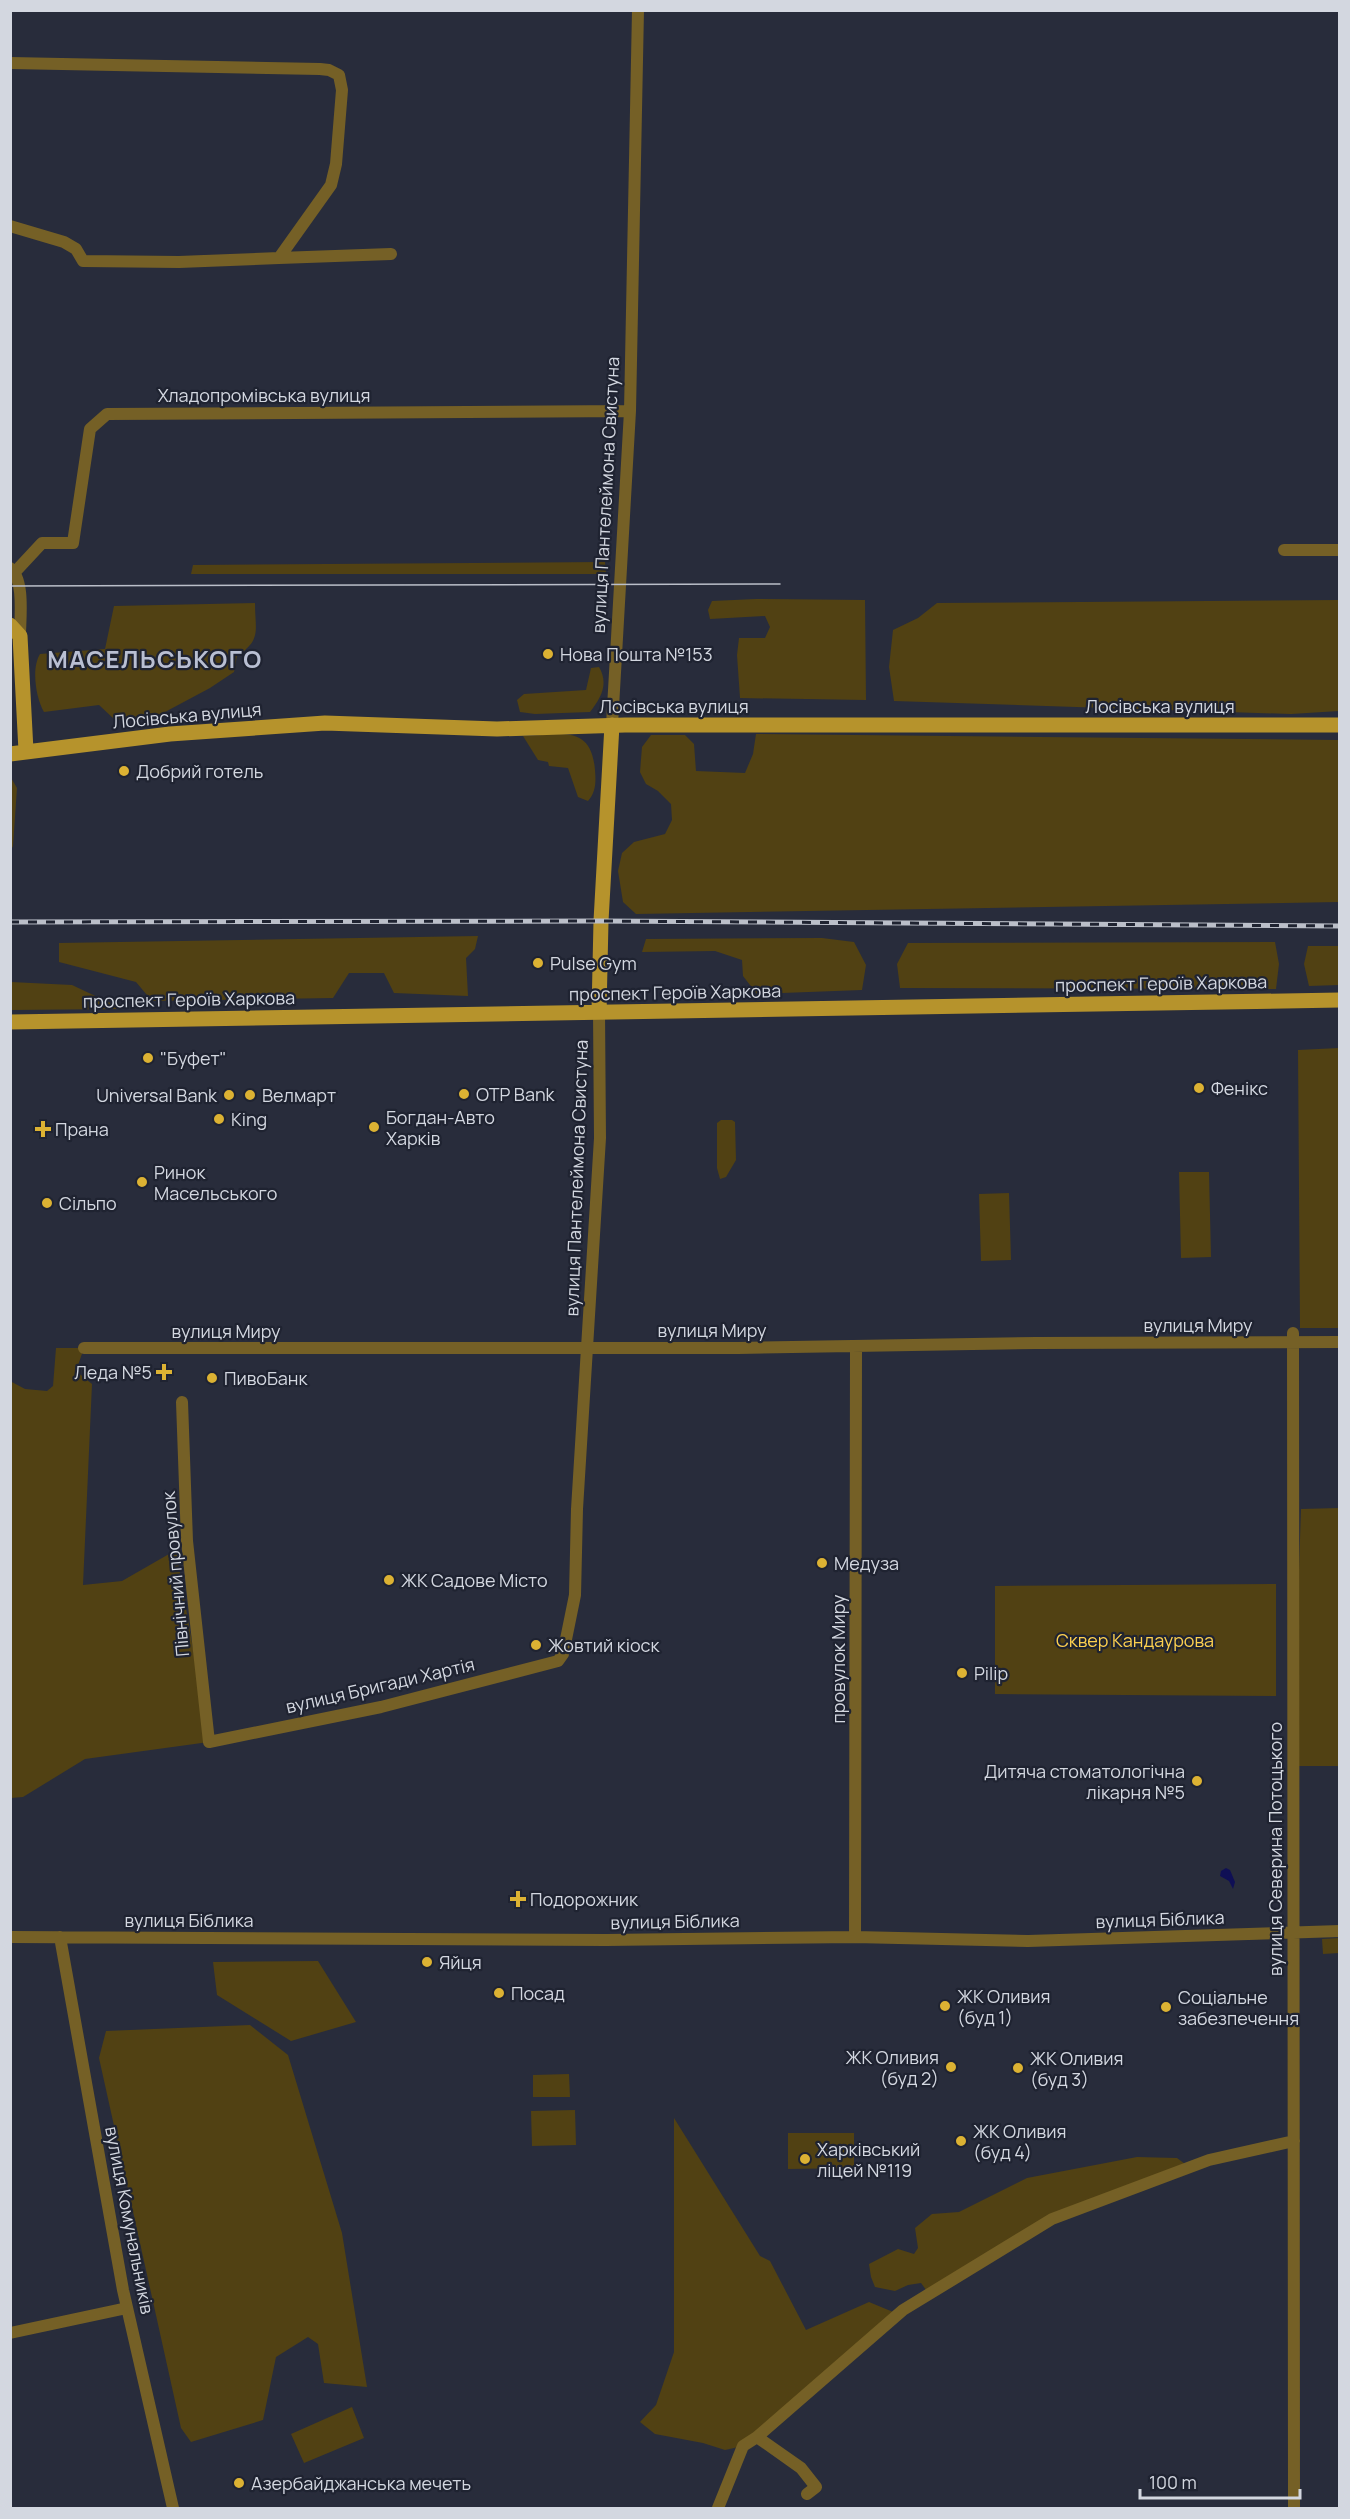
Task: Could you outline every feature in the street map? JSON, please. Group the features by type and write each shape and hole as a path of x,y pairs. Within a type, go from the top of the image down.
{"main road":[{"path":"15,630 26,751"},
{"name":"Лосівська вулиця","path":"10,754 170,734 325,723 497,729 612,725 1340,725"},
{"name":"вулиця Пантелеймона Свистуна","path":"599,1012 601,921 612,725"},
{"name":"проспект Героїв Харкова","path":"10,1022 1340,1000"}],"street":[{"name":"вулиця Пантелеймона Свистуна","path":"612,725 630,411 638,10"},
{"path":"10,63 320,69 339,75 342,90 331,185 279,258"},
{"path":"10,226 64,242 76,249 83,261 179,262 391,254"},
{"name":"Хладопромівська вулиця","path":"15,630 20,586 13,570 42,543 73,543 90,429 107,414 630,411"},
{"path":"1284,550 1340,550"},
{"name":"вулиця Пантелеймона Свистуна","path":"558,1661 563,1654 575,1595 577,1509 589,1348 600,1138 599,1012"},
{"name":"вулиця Миру","path":"84,1348 738,1348 1293,1338 1340,1342"},
{"name":"вулиця Северина Потоцького","path":"1293,1338 1294,2508"},
{"name":"провулок Миру","path":"855,1937 856,1346"},
{"name":"Північний провулок","path":"182,1402 187,1541 209,1742"},
{"name":"вулиця Бригади Хартія","path":"209,1742 381,1707 558,1661"},
{"name":"вулиця Біблика","path":"10,1937 557,1940 855,1937 1028,1941 1340,1931"},
{"name":"вулиця Комунальників","path":"60,1937 127,2308 173,2508"},
{"path":"718,2508 743,2446 757,2437 903,2310 1052,2219 1209,2160 1293,2141"},
{"path":"10,2333 127,2308"},
{"path":"757,2437 801,2468 816,2487 807,2494"}],"green space":[{"path":"605,562 606,574 191,574 193,565"},
{"path":"865,600 866,700 740,698 737,655 739,638 765,638 770,627 765,616 710,619 708,610 712,601"},
{"path":"1339,600 1339,711 1291,714 894,701 889,667 893,630 918,618 937,603"},
{"path":"255,603 254,639 237,656 234,672 210,688 150,720 114,719 99,705 44,712 35,675 40,654 105,649 114,606"},
{"path":"599,667 603,679 602,691 590,712 535,714 520,712 517,700 524,694 586,690 591,668"},
{"path":"756,734 1339,740 1339,902 636,914 623,902 618,871 622,853 634,842 665,834 672,820 671,804 658,791 646,784 640,772 642,747 651,735 685,735 694,744 696,771 745,773 753,754"},
{"path":"571,735 587,745 595,770 594,790 591,798 588,801 578,797 568,768 549,766 548,762 538,760 523,736"},
{"path":"10,776 17,788 11,850"},
{"path":"478,936 475,949 466,958 468,996 394,993 384,973 349,973 333,998 152,1001 136,982 59,962 59,943"},
{"path":"822,938 854,942 866,965 862,990 757,994 743,976 742,960 715,951 642,952 646,939"},
{"path":"1275,942 1279,964 1276,989 900,988 897,964 908,943"},
{"path":"1308,946 1339,946 1339,985 1309,986 1304,964"},
{"path":"11,982 72,985 123,1009 11,1010"},
{"path":"1339,1048 1339,1328 1300,1328 1298,1050"},
{"path":"721,1120 735,1122 736,1160 726,1177 720,1179 717,1168 717,1123"},
{"path":"1179,1172 1209,1172 1211,1257 1181,1258"},
{"path":"1009,1193 1011,1260 981,1261 979,1194"},
{"path":"56,1348 84,1348 76,1371 92,1384 83,1585 122,1581 176,1550 209,1742 85,1759 23,1797 11,1798 10,1381 25,1389 47,1391 53,1386"},
{"path":"1339,1508 1339,1766 1298,1766 1301,1509"},
{"name":"Сквер Кандаурова","path":"1276,1584 1276,1696 995,1694 995,1586"},
{"path":"1339,1938 1339,1953 1323,1954 1322,1939"},
{"path":"318,1961 356,2022 291,2041 217,1995 213,1962"},
{"path":"250,2025 288,2055 342,2233 367,2387 324,2383 318,2344 308,2337 276,2357 263,2420 191,2442 181,2428 99,2058 106,2031"},
{"path":"569,2074 570,2097 533,2097 533,2075"},
{"path":"575,2110 576,2145 532,2146 531,2111"},
{"path":"674,2118 760,2256 770,2261 806,2330 869,2302 898,2314 743,2446 725,2450 703,2443 655,2434 640,2422 656,2405 674,2352"},
{"path":"788,2133 854,2133 854,2168 788,2169"},
{"path":"1137,2157 1177,2158 1189,2167 1052,2219 929,2294 921,2283 908,2285 895,2291 875,2287 869,2264 898,2249 914,2254 918,2248 915,2228 932,2214 959,2212 1027,2178"},
{"path":"352,2407 364,2438 304,2463 291,2434"}],"shaded area":[{"path":"1226,1868 1230,1870 1235,1882 1233,1889 1229,1881 1220,1876 1221,1871"}],"tram line":[{"path":"10,586 780,584"}],"railway":[{"path":"10,922 601,921 1340,926"}],"place":[{"name":"Нова Пошта №153","path":"548,654"},
{"name":"Добрий готель","path":"124,771"},
{"name":"Pulse Gym","path":"538,963"},
{"name":"\"Буфет\"","path":"148,1058"},
{"name":"Фенікс","path":"1199,1088"},
{"name":"OTP Bank","path":"464,1094"},
{"name":"Universal Bank","path":"229,1095"},
{"name":"Велмарт","path":"250,1095"},
{"name":"King","path":"219,1119"},
{"name":"Богдан-Авто Харків","path":"374,1127"},
{"name":"Прана","path":"43,1129"},
{"name":"Ринок Масельського","path":"142,1182"},
{"name":"Сільпо","path":"47,1203"},
{"name":"Леда №5","path":"164,1372"},
{"name":"ПивоБанк","path":"212,1378"},
{"name":"Медуза","path":"822,1563"},
{"name":"ЖК Садове Місто","path":"389,1580"},
{"name":"Жовтий кіоск","path":"536,1645"},
{"name":"Pilip","path":"962,1673"},
{"name":"Дитяча стоматологiчна лiкарня №5","path":"1197,1781"},
{"name":"Подорожник","path":"518,1899"},
{"name":"Яйця","path":"427,1962"},
{"name":"Посад","path":"499,1993"},
{"name":"ЖК Оливия (буд 1)","path":"945,2006"},
{"name":"Соціальне забезпечення","path":"1166,2007"},
{"name":"ЖК Оливия (буд 2)","path":"951,2067"},
{"name":"ЖК Оливия (буд 3)","path":"1018,2068"},
{"name":"ЖК Оливия (буд 4)","path":"961,2141"},
{"name":"Харківський ліцей №119","path":"805,2159"},
{"name":"Азербайджанська мечеть","path":"239,2483"}],"district":[{"name":"МАСЕЛЬСЬКОГО","path":"155,658"}]}
